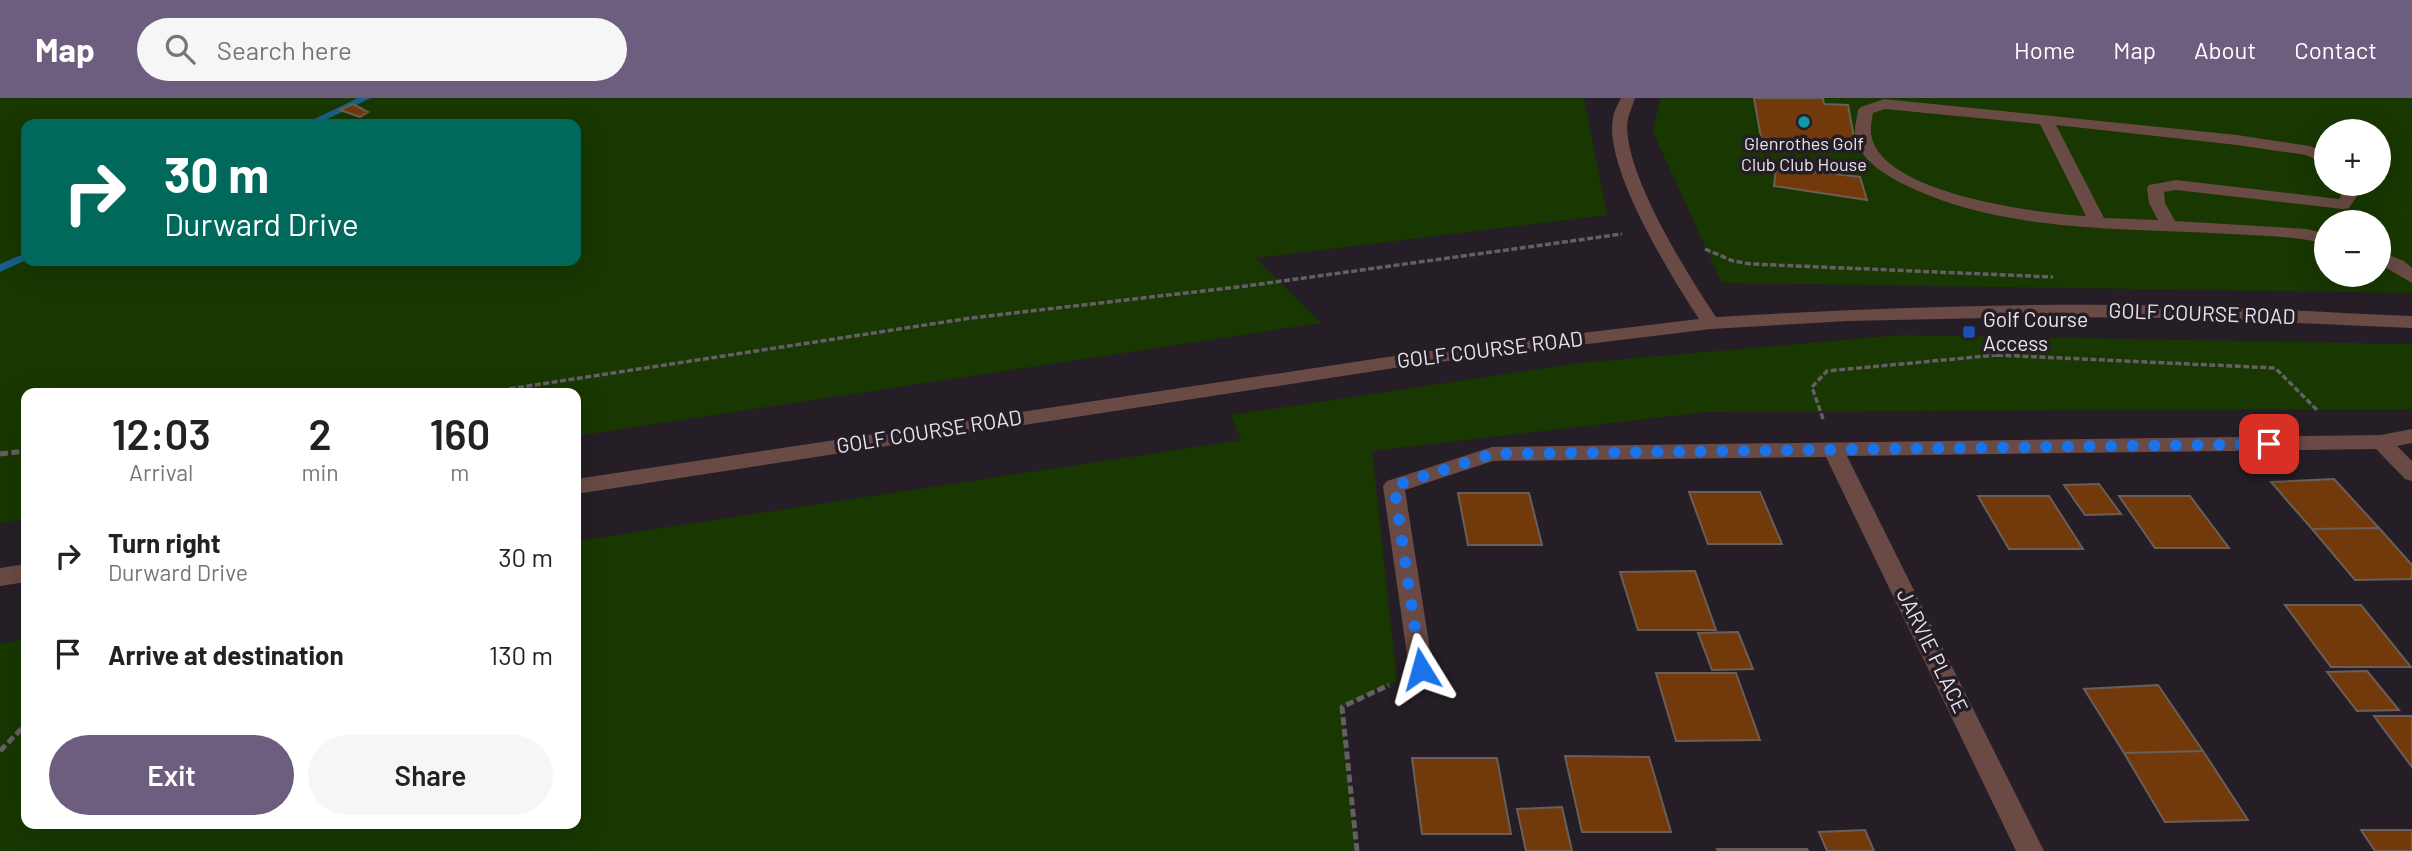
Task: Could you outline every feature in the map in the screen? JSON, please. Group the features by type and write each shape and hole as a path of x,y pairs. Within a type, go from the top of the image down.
{"street":[{"path":"1628,98 1620,120 1625,160 1655,232 1679,277 1711,323"},
{"path":"2314,153 2237,140 1914,102 1884,104 1866,110 1863,136 1877,162 1910,182 1958,201 2007,213 2314,238"},
{"path":"2045,119 2097,221"},
{"path":"2169,225 2157,204 2155,188 2176,185 2343,204 2349,196"},
{"path":"2391,262 2412,278"},
{"name":"GOLF COURSE ROAD","path":"581,486 1413,359 1711,323 1966,312 2188,312 2412,322"},
{"path":"1421,669 1394,486 1492,454 2381,442 2412,436"},
{"path":"2381,442 2412,474"},
{"name":"JARVIE PLACE","path":"1834,451 2030,851"},
{"path":"0,577 21,574"}],"path":[{"path":"515,388 971,318 1428,262 1602,235 1687,233 1698,245 1713,254 1751,264 2058,277"},
{"path":"1966,312 1997,355"},
{"path":"1834,451 1812,387 1827,371 1997,355 2275,368 2350,442"},
{"path":"0,454 21,452"},
{"path":"1357,851 1342,707 1421,669"},
{"path":"0,751 21,729"}],"green space":[{"path":"0,98 1584,98 1607,215 1256,258 1321,323 581,435 581,388 21,388 21,520 0,523"},
{"path":"1660,98 2412,98 2412,293 1722,283 1653,132"},
{"path":"1901,335 2412,344 2412,409 1706,412 1372,451 1397,681 1342,708 1357,851 0,851 0,644 21,640 21,829 581,829 581,540 1241,440 1231,415 1579,363"}],"building":[{"name":"Glenrothes Golf Club Club House","path":"1754,98 1823,98 1824,104 1848,105 1856,148 1761,138"},
{"path":"353,104 368,112 360,117 340,110"},
{"path":"1776,167 1860,177 1867,200 1774,186"},
{"path":"2334,479 2379,528 2312,529 2271,482"},
{"path":"2099,484 2121,514 2085,515 2064,485"},
{"path":"1689,492 1760,492 1782,544 1708,544"},
{"path":"1458,493 1529,493 1542,545 1468,545"},
{"path":"1978,496 2049,496 2083,549 2009,549"},
{"path":"2119,496 2190,496 2229,548 2155,548"},
{"path":"2379,528 2412,565 2412,579 2355,580 2312,529"},
{"path":"1695,571 1716,630 1638,630 1620,572"},
{"path":"2285,605 2361,605 2411,667 2331,667"},
{"path":"1738,632 1753,669 1712,670 1698,633"},
{"path":"2367,671 2399,710 2357,711 2327,672"},
{"path":"1656,673 1736,673 1760,740 1676,741"},
{"path":"2158,685 2203,751 2124,753 2084,689"},
{"path":"2374,716 2412,716 2412,767"},
{"path":"2203,751 2248,820 2165,822 2124,753"},
{"path":"1565,756 1649,757 1671,832 1582,832"},
{"path":"1412,758 1497,758 1511,834 1422,834"},
{"path":"1562,807 1572,851 1526,851 1517,809"},
{"path":"1865,830 1874,851 1827,851 1819,832"},
{"path":"2361,830 2412,830 2412,851 2375,851"},
{"path":"1717,849 1807,849 1808,851 1718,851"}],"waterway":[{"path":"320,119 366,98"},
{"path":"0,268 21,258"}],"place":[{"name":"Glenrothes Golf Club Club House","path":"1804,122"},
{"name":"Golf Course Access","path":"1969,332"}],"route":[{"path":"1421,669 1394,486 1492,454 2269,444"}]}
